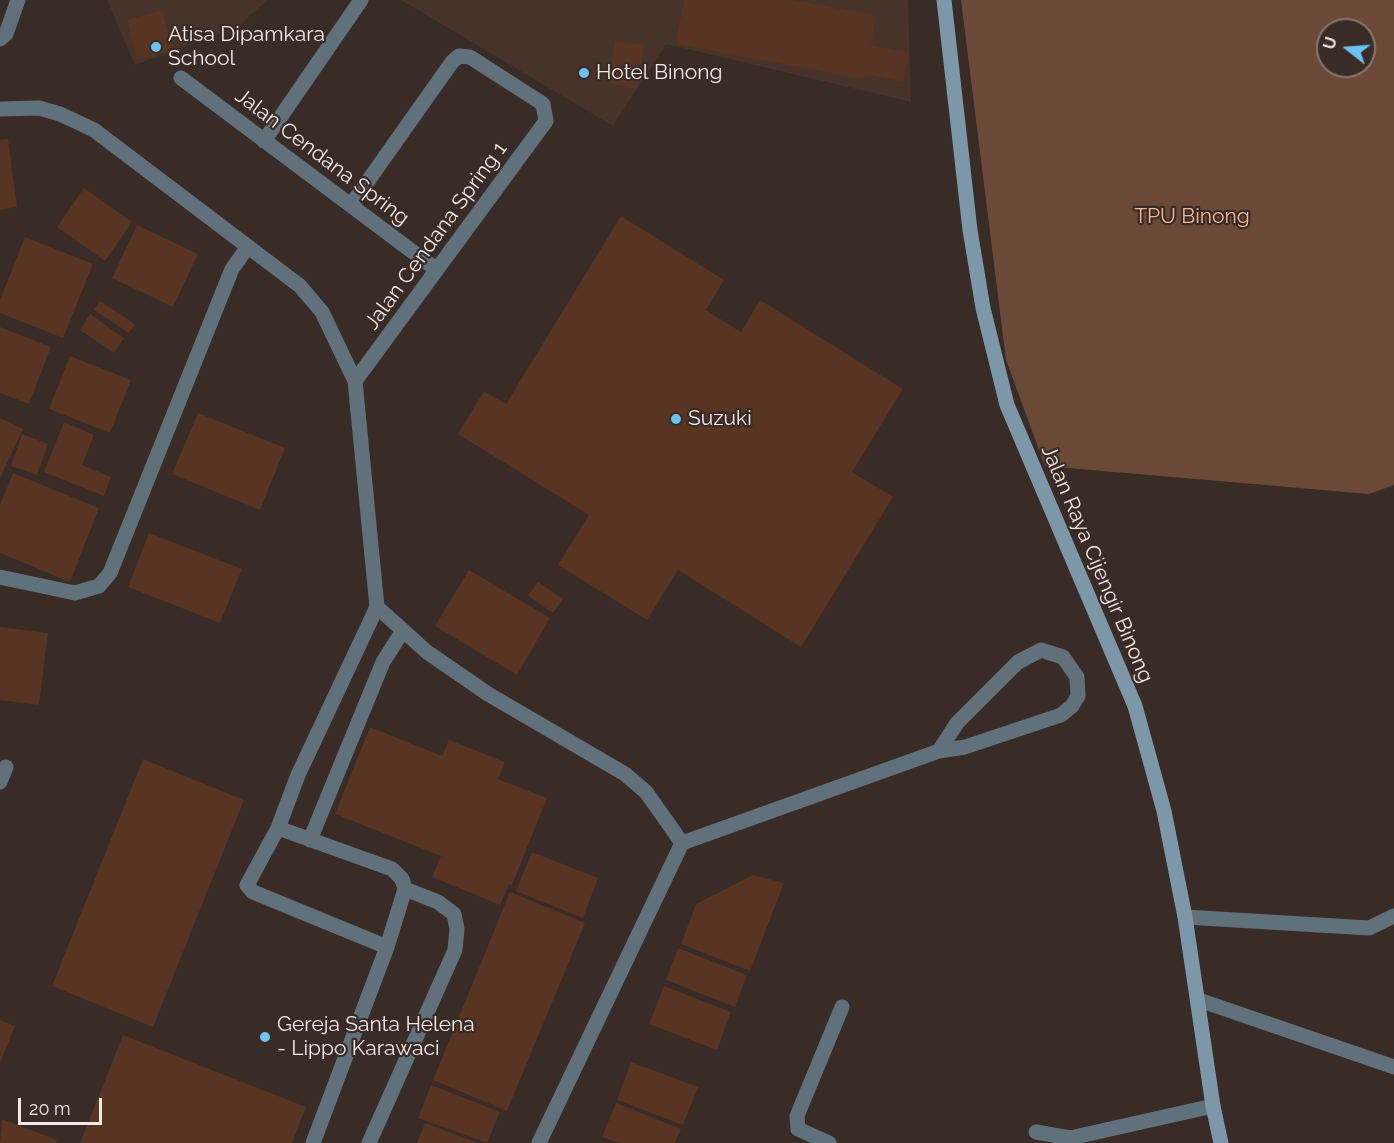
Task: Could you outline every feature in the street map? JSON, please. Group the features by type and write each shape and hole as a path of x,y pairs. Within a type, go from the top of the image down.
{"street":[{"path":"0,39 6,34 18,0"},
{"path":"264,141 361,0"},
{"name":"Jalan Raya Cijengir Binong","path":"944,0 970,230 983,308 1007,405 1134,706 1164,811 1185,918 1213,1106 1221,1143"},
{"name":"Jalan Cendana Spring 1","path":"351,205 452,62 459,56 470,57 543,104 547,113 546,121 355,381"},
{"name":"Jalan Cendana Spring","path":"181,78 437,270"},
{"path":"0,109 39,108 60,114 94,130 300,286 322,312 355,381 377,607 298,775 278,828 247,885 249,889 387,947"},
{"path":"0,577 75,593 99,586 111,573 232,269 248,248"},
{"path":"377,607 402,632 488,694 625,774 646,792 682,843"},
{"path":"310,840 383,662 402,632"},
{"path":"539,1143 682,843 939,752 965,747 1061,715 1072,706 1078,696 1077,677 1063,657 1041,650 1017,662 957,723 939,752"},
{"path":"0,782 6,767"},
{"path":"278,828 392,869 402,879 405,889 387,947 313,1143"},
{"path":"369,1143 454,950 456,940 457,929 454,914 438,902 405,889"},
{"path":"1185,918 1369,928 1394,916"},
{"path":"1199,1000 1394,1066"},
{"path":"829,1143 798,1129 797,1116 842,1007"},
{"path":"1036,1132 1070,1138 1213,1106"}],"shaded area":[{"name":"Atisa Dipamkara School","path":"107,0 268,0 236,28 135,65"},
{"name":"Hotel Binong","path":"401,0 908,0 911,102 666,44 613,126"}],"green space":[{"name":"TPU Binong","path":"961,0 1394,0 1394,485 1369,494 1045,466 1006,360"}],"building":[{"path":"684,0 794,0 876,16 871,45 909,53 903,82 865,74 864,79 676,44"},
{"path":"162,10 173,51 137,60 127,20"},
{"path":"615,41 644,45 638,88 610,84"},
{"path":"8,139 17,207 0,210 0,140"},
{"path":"84,188 132,222 105,261 57,227"},
{"name":"Suzuki","path":"621,216 724,280 706,310 741,332 760,300 903,389 852,472 893,497 801,647 678,570 647,620 558,565 589,515 458,434 484,391 506,404"},
{"path":"137,225 198,254 173,307 112,278"},
{"path":"25,237 93,264 63,338 0,313 0,300"},
{"path":"100,301 135,324 129,333 94,310"},
{"path":"90,314 124,338 114,353 80,330"},
{"path":"0,327 51,347 29,404 0,393"},
{"path":"70,356 131,380 110,433 49,409"},
{"path":"198,413 285,448 260,510 172,474"},
{"path":"0,418 23,429 0,478"},
{"path":"64,422 94,435 82,465 111,477 104,496 44,472"},
{"path":"22,434 48,444 37,475 11,466"},
{"path":"13,473 99,508 70,582 0,553 0,505"},
{"path":"149,533 242,569 220,623 128,587"},
{"path":"469,570 550,618 517,675 435,626"},
{"path":"538,582 563,599 553,613 528,596"},
{"path":"0,627 48,633 39,705 0,700"},
{"path":"370,727 442,756 449,740 505,762 498,779 547,798 512,885 509,884 500,905 432,877 441,856 335,814"},
{"path":"143,759 244,800 153,1027 52,986"},
{"path":"532,852 598,878 583,918 516,891"},
{"path":"753,875 784,883 750,971 681,944 696,904"},
{"path":"510,892 585,923 507,1111 433,1080"},
{"path":"678,948 747,975 735,1007 666,980"},
{"path":"664,986 731,1012 717,1050 649,1024"},
{"path":"0,1020 15,1026 0,1063"},
{"path":"123,1035 306,1107 292,1143 80,1143"},
{"path":"631,1062 698,1087 683,1125 617,1100"},
{"path":"431,1085 500,1112 487,1143 418,1118"},
{"path":"616,1103 681,1129 675,1143 619,1143 602,1137"},
{"path":"2,1119 57,1140 56,1143 0,1143"},
{"path":"425,1123 477,1143 417,1143"}],"place":[{"name":"Atisa Dipamkara School","path":"156,47"},
{"name":"Hotel Binong","path":"584,73"},
{"name":"Suzuki","path":"676,419"},
{"name":"Gereja Santa Helena - Lippo Karawaci","path":"265,1037"}]}
